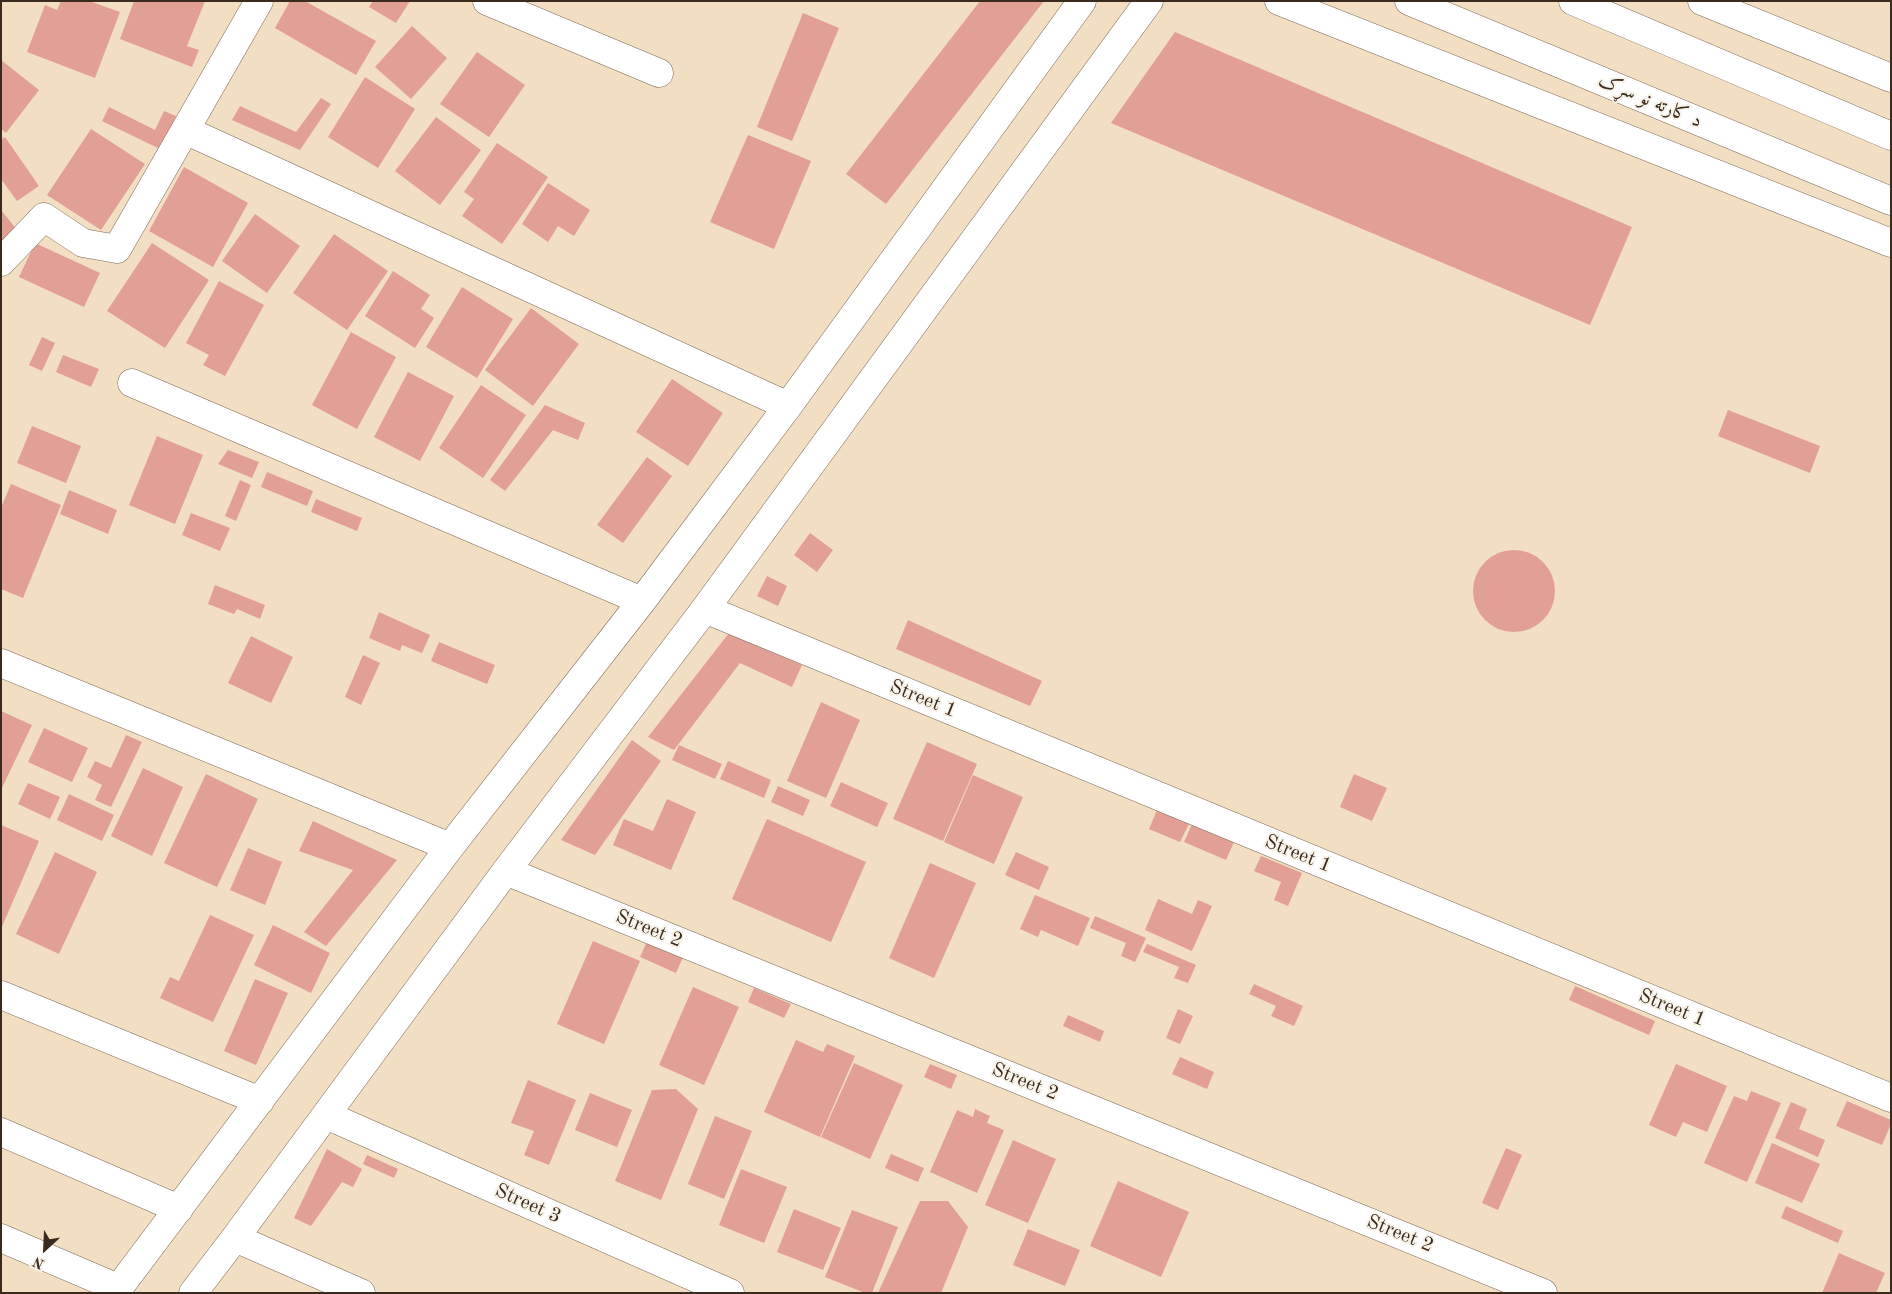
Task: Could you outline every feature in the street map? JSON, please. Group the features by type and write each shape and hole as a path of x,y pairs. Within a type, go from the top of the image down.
{"main road":[{"path":"1,262 44,217 83,243 117,249 259,1"},
{"path":"487,1 659,73"},
{"path":"1,1238 117,1290 450,847 642,601 788,406 1082,1"},
{"path":"193,1293 236,1238 506,871 705,609 1149,1"},
{"path":"1279,1 1891,243"},
{"name":"د کارته نو سړک","path":"1410,1 1891,201"},
{"path":"1573,1 1891,136"},
{"path":"1702,1 1891,78"},
{"path":"185,130 788,406"},
{"path":"132,383 642,601"},
{"name":"Street 1","path":"705,609 1891,1098"},
{"path":"1,663 450,847"},
{"name":"Street 2","path":"506,871 1543,1293"},
{"path":"1,995 260,1101"},
{"name":"Street 3","path":"326,1115 730,1293"},
{"path":"1,1132 179,1209"},
{"path":"236,1238 361,1293"}],"building":[{"path":"61,1 89,1 120,12 95,78 27,52 45,5 57,10"},
{"path":"134,1 205,1 187,46 199,50 192,67 120,39"},
{"path":"290,1 305,1 376,41 356,75 275,28"},
{"path":"373,1 410,1 396,23 369,7"},
{"path":"980,1 1044,1 886,204 846,174"},
{"path":"803,13 839,28 792,141 757,127"},
{"path":"412,26 447,58 411,99 375,67"},
{"path":"1175,32 1632,227 1590,325 1111,123"},
{"path":"477,52 525,85 489,137 440,104"},
{"path":"1,60 39,90 6,133 1,129"},
{"path":"365,77 415,109 378,168 328,137"},
{"path":"321,98 331,104 300,150 232,120 240,106 296,132"},
{"path":"109,107 155,130 164,111 176,116 160,149 102,121"},
{"path":"436,117 481,150 440,205 395,171"},
{"path":"91,129 145,164 101,230 47,195"},
{"path":"748,135 811,161 774,249 710,222"},
{"path":"5,137 39,186 17,201 1,179 1,140"},
{"path":"497,143 548,177 502,244 462,216 474,199 464,192"},
{"path":"184,167 248,203 213,267 149,231"},
{"path":"548,183 590,210 574,236 558,226 548,242 522,224"},
{"path":"1,210 18,231 1,244"},
{"path":"255,214 300,246 267,293 222,261"},
{"path":"334,234 388,271 347,330 293,293"},
{"path":"35,243 100,273 84,307 19,277"},
{"path":"152,243 209,280 165,348 107,311"},
{"path":"393,271 430,295 421,309 434,318 415,348 365,316"},
{"path":"219,281 264,305 225,376 203,365 209,355 186,343"},
{"path":"462,287 513,319 477,378 426,347"},
{"path":"531,308 579,344 533,406 485,370"},
{"path":"351,332 396,357 357,429 312,405"},
{"path":"42,337 55,343 42,371 29,365"},
{"path":"63,355 99,369 91,387 56,372"},
{"path":"408,372 454,396 420,461 374,437"},
{"path":"672,379 723,413 688,466 636,432"},
{"path":"481,385 526,415 483,478 439,448"},
{"path":"545,405 585,423 578,440 553,430 505,491 490,480"},
{"path":"1728,410 1820,446 1810,473 1718,436"},
{"path":"32,426 81,446 66,483 17,463"},
{"path":"157,436 203,455 175,524 129,505"},
{"path":"228,450 259,462 252,478 218,464"},
{"path":"647,457 672,476 623,543 597,525"},
{"path":"267,472 313,491 307,506 261,487"},
{"path":"240,480 251,485 236,521 225,516"},
{"path":"11,484 61,505 23,598 1,589 1,508"},
{"path":"69,490 117,510 108,534 60,514"},
{"path":"316,499 362,518 357,531 311,512"},
{"path":"191,513 230,528 220,551 182,535"},
{"path":"810,533 833,550 817,572 794,555"},
{"path":"1514,550 1530,553 1543,562 1552,575 1555,591 1552,607 1543,620 1530,629 1514,632 1498,629 1485,620 1476,607 1473,591 1476,575 1485,562 1498,553"},
{"path":"767,576 787,586 778,606 757,596"},
{"path":"215,585 265,605 260,619 237,609 234,614 208,604"},
{"path":"379,612 430,635 422,653 402,645 400,651 369,638"},
{"path":"908,620 1042,681 1030,706 896,649"},
{"path":"729,633 802,665 792,687 740,663 674,750 648,737"},
{"path":"251,636 293,657 271,703 228,683"},
{"path":"439,642 495,665 487,684 431,661"},
{"path":"363,655 380,663 361,705 345,697"},
{"path":"821,702 860,720 826,798 787,781"},
{"path":"1,711 32,725 1,790"},
{"path":"44,728 88,748 72,782 28,762"},
{"path":"126,735 142,742 111,807 95,800 102,785 87,777 95,761 111,768"},
{"path":"632,740 661,761 595,855 561,840"},
{"path":"927,742 977,764 943,841 893,819"},
{"path":"679,745 722,764 715,779 672,760"},
{"path":"728,761 771,780 764,798 720,779"},
{"path":"143,768 183,787 152,856 111,836"},
{"path":"206,774 258,799 217,887 164,863"},
{"path":"1354,774 1387,788 1372,821 1340,807"},
{"path":"973,775 1023,797 994,864 944,842"},
{"path":"841,782 888,803 877,827 830,806"},
{"path":"28,783 60,797 50,819 18,804"},
{"path":"778,786 810,800 803,816 771,802"},
{"path":"69,794 114,815 102,841 57,820"},
{"path":"667,799 696,812 671,870 613,845 624,819 653,831"},
{"path":"1157,810 1189,824 1180,842 1149,829"},
{"path":"767,819 866,862 831,942 732,899"},
{"path":"313,821 397,860 326,946 304,932 353,870 299,851"},
{"path":"1192,824 1234,842 1226,860 1184,842"},
{"path":"1,825 39,841 1,929"},
{"path":"248,848 282,862 265,905 230,890"},
{"path":"55,852 97,872 59,954 16,934"},
{"path":"1016,852 1049,867 1039,890 1005,875"},
{"path":"1261,856 1302,873 1288,906 1274,900 1281,882 1254,871"},
{"path":"930,863 976,883 934,978 889,958"},
{"path":"1035,895 1090,918 1078,946 1041,930 1038,937 1020,929"},
{"path":"1158,899 1192,914 1198,900 1212,906 1192,951 1145,930"},
{"path":"210,915 254,935 213,1022 160,998 170,977 179,981"},
{"path":"1095,916 1146,938 1135,962 1121,956 1126,943 1090,928"},
{"path":"273,925 330,953 311,993 254,965"},
{"path":"649,937 685,953 676,973 640,957"},
{"path":"593,941 640,961 604,1044 557,1024"},
{"path":"1147,944 1196,965 1188,983 1174,978 1179,967 1143,952"},
{"path":"255,979 288,993 256,1065 224,1051"},
{"path":"1254,984 1303,1006 1294,1026 1271,1016 1276,1006 1249,994"},
{"path":"1575,986 1655,1021 1649,1035 1569,1000"},
{"path":"693,987 739,1007 704,1085 659,1065"},
{"path":"754,988 791,1004 784,1018 748,1002"},
{"path":"1178,1009 1193,1016 1180,1044 1166,1038"},
{"path":"1068,1015 1104,1031 1100,1042 1063,1026"},
{"path":"796,1040 823,1052 827,1044 855,1056 820,1137 764,1112"},
{"path":"1180,1057 1214,1072 1207,1089 1172,1074"},
{"path":"854,1063 903,1085 870,1159 821,1137"},
{"path":"930,1064 957,1075 951,1089 924,1077"},
{"path":"1676,1064 1727,1086 1707,1132 1683,1122 1676,1137 1649,1125"},
{"path":"528,1080 576,1100 549,1165 524,1155 534,1131 511,1123"},
{"path":"676,1089 698,1109 661,1200 615,1181 652,1090"},
{"path":"1751,1091 1781,1103 1747,1182 1704,1163 1734,1096 1747,1101"},
{"path":"590,1093 632,1110 617,1147 575,1130"},
{"path":"1847,1101 1891,1120 1882,1145 1836,1126"},
{"path":"1791,1102 1807,1109 1799,1129 1825,1140 1818,1157 1775,1138"},
{"path":"975,1109 990,1116 987,1123 1004,1130 977,1193 930,1172 957,1110 973,1117"},
{"path":"715,1116 752,1131 724,1199 688,1184"},
{"path":"1013,1140 1056,1159 1028,1223 985,1205"},
{"path":"1772,1143 1820,1164 1802,1203 1755,1183"},
{"path":"1506,1148 1522,1155 1498,1210 1482,1203"},
{"path":"327,1149 362,1169 353,1187 342,1182 311,1226 294,1218"},
{"path":"891,1154 924,1168 918,1182 885,1168"},
{"path":"367,1155 398,1169 394,1178 363,1164"},
{"path":"741,1169 787,1187 764,1243 719,1225"},
{"path":"1118,1181 1189,1212 1161,1277 1090,1246"},
{"path":"920,1201 948,1201 968,1227 941,1293 878,1293"},
{"path":"1786,1206 1843,1231 1838,1243 1781,1218"},
{"path":"794,1209 841,1228 823,1270 777,1252"},
{"path":"852,1210 898,1227 872,1293 865,1293 825,1277"},
{"path":"1028,1229 1080,1250 1065,1286 1013,1265"},
{"path":"1839,1253 1885,1273 1876,1293 1822,1293"}]}
